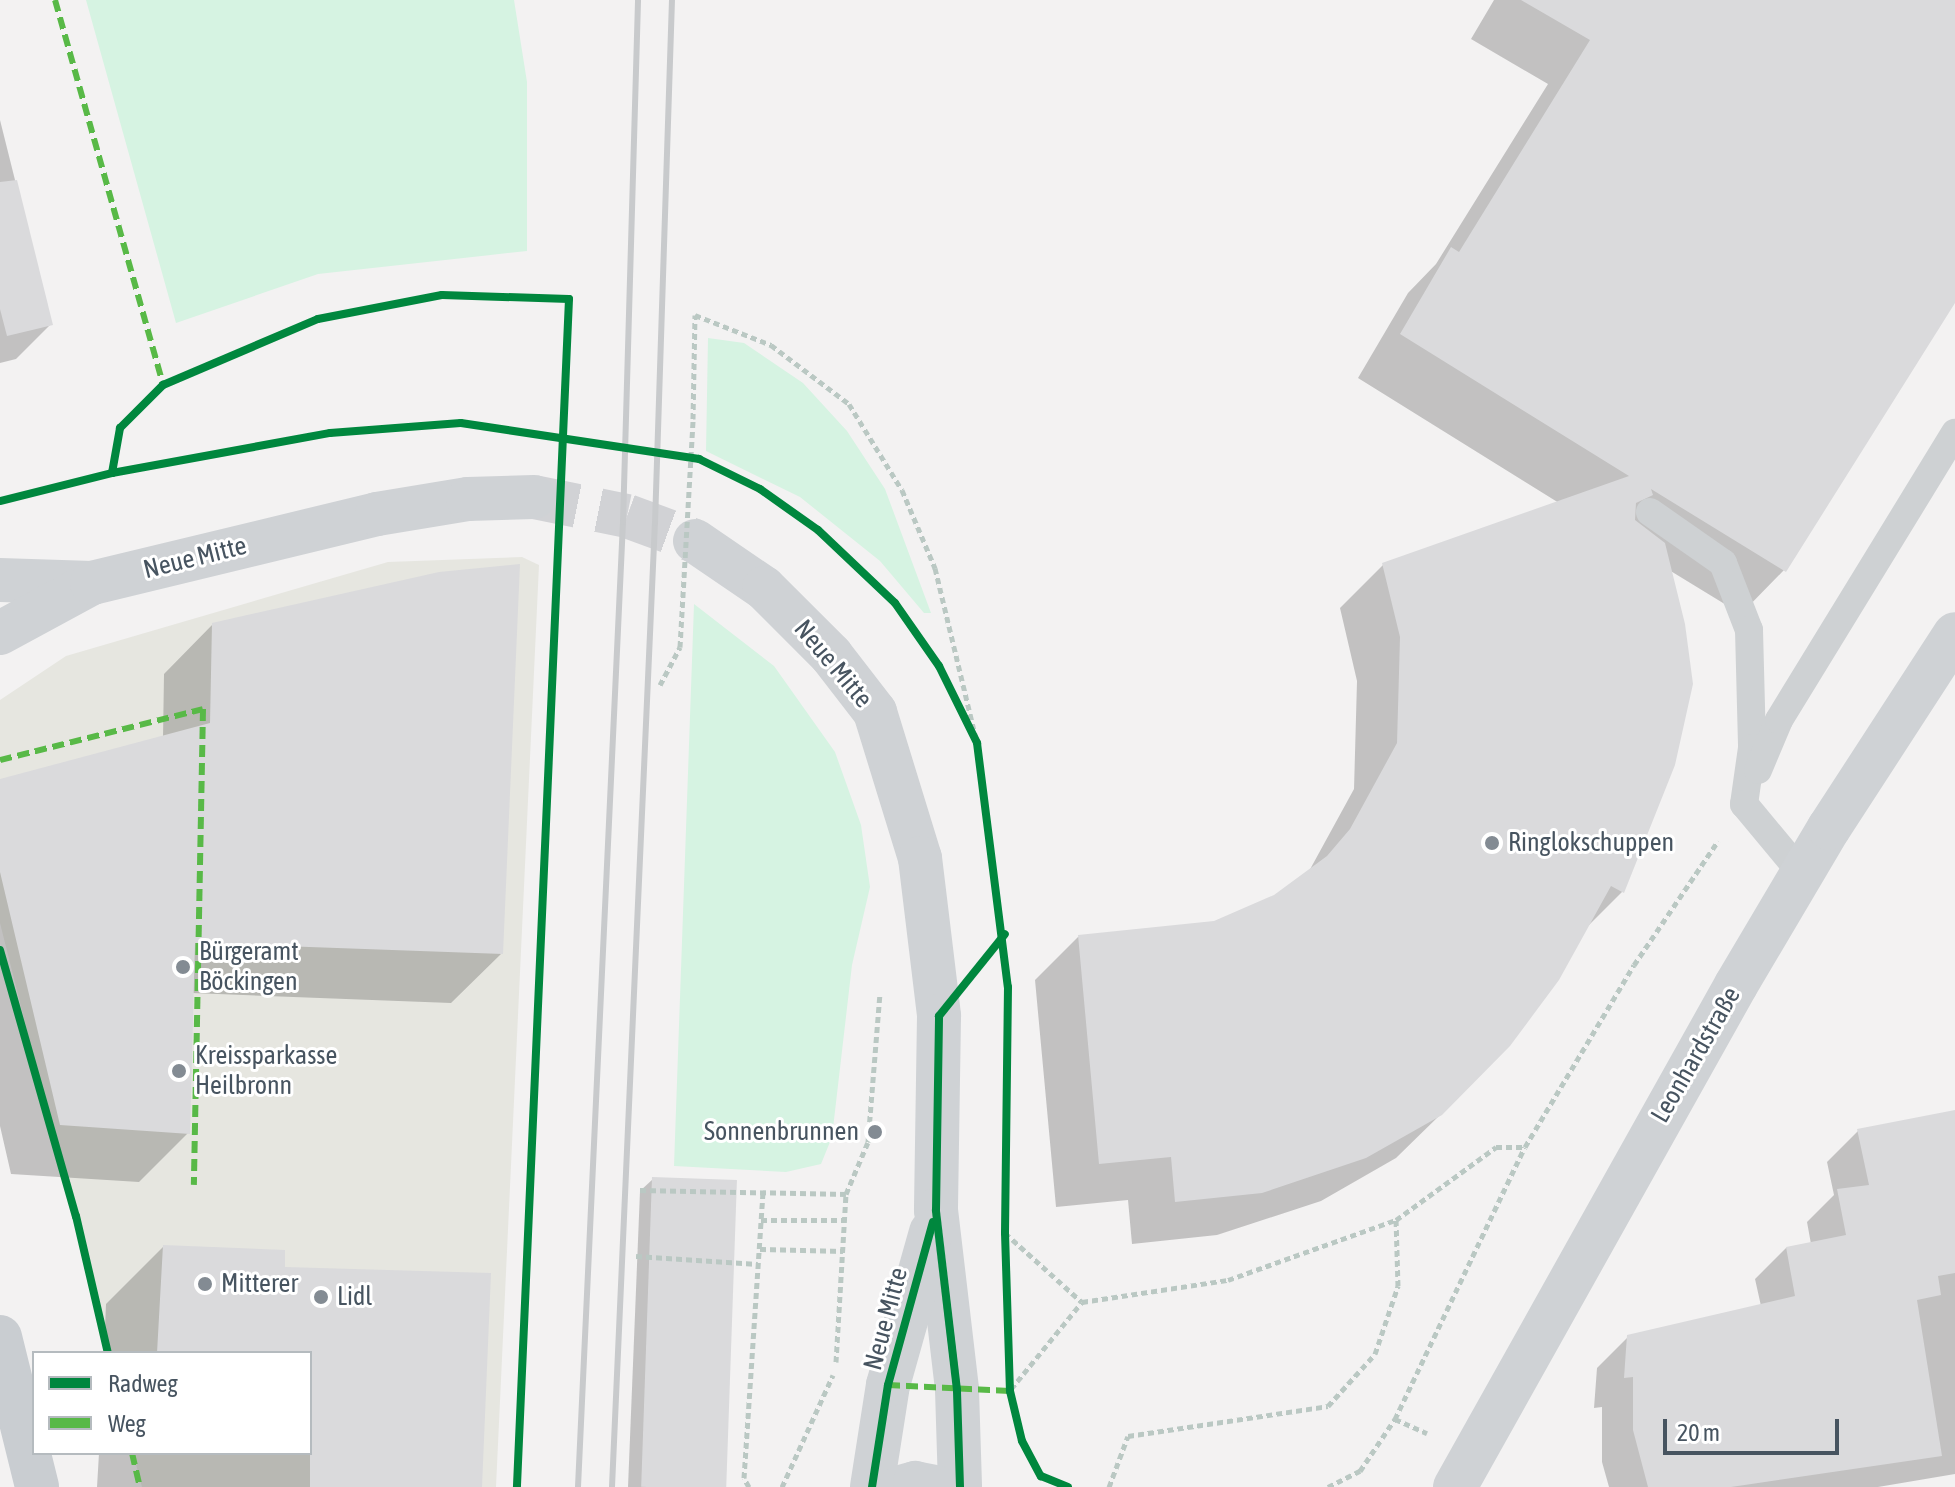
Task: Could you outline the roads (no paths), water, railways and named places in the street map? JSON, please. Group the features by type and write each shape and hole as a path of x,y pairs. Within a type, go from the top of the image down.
{"main road":[{"path":"0,1337 11,1424 37,1487"}],"street":[{"name":"Neue Mitte","path":"0,633 92,583 377,514 468,499 534,497"},
{"name":"Neue Mitte","path":"695,541 764,588 831,655 875,712 920,858 933,937 939,1016 936,1210 957,1390 960,1487"},
{"name":"Neue Mitte","path":"0,580 92,583"},
{"name":"Leonhardstraße","path":"1455,1487 1585,1250 1803,875 1955,634"},
{"name":"Neue Mitte","path":"872,1487 888,1385 936,1210"},
{"path":"901,1487 915,1483 936,1487"}],"lane":[{"path":"1744,804 1779,720 1955,433"},
{"path":"1650,512 1723,563 1749,630 1752,737 1744,804 1803,875"}],"tunnel":[{"path":"534,497 627,516 695,541"}],"railway":[{"path":"578,1487 623,522 638,0"},
{"path":"612,1487 655,523 672,0"}],"place":[{"name":"Ringlokschuppen","path":"1492,843"},
{"name":"Bürgeramt Böckingen","path":"183,967"},
{"name":"Kreissparkasse Heilbronn","path":"179,1071"},
{"name":"Sonnenbrunnen","path":"875,1132"},
{"name":"Mitterer","path":"205,1284"},
{"name":"Lidl","path":"321,1297"}]}
